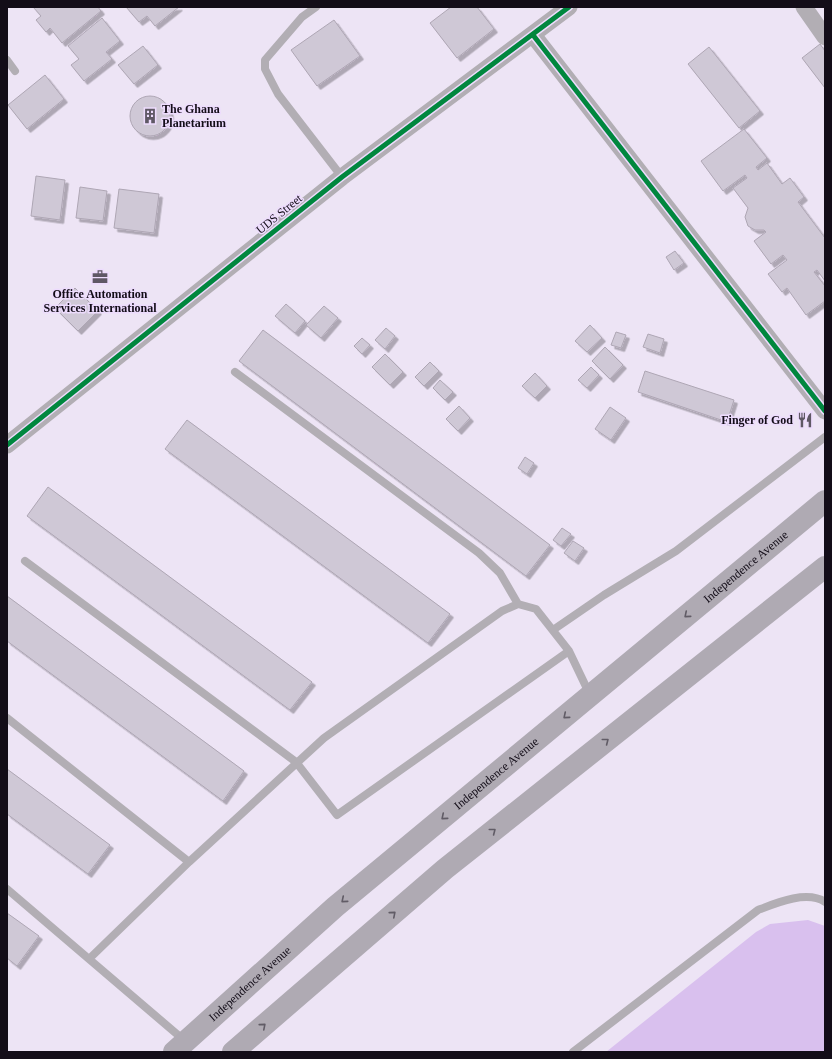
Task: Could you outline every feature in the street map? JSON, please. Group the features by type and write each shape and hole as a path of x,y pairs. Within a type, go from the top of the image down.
{"highway":[{"name":"Independence Avenue","path":"180,1047 335,907 825,501"},
{"path":"233,1052 445,869 821,573"}],"street":[{"name":"UDS Street","path":"7,445 342,177 570,7"},
{"path":"804,7 825,37"},
{"path":"533,35 825,411"}],"lane":[{"path":"316,7 302,17 265,60 265,69 278,94 342,177"},
{"path":"7,60 15,71"},
{"path":"235,372 479,553 500,573 518,604"},
{"path":"553,630 604,595 676,551 825,437"},
{"path":"25,561 296,762 337,815 570,651"},
{"path":"89,959 189,862 296,762 324,738 495,615 518,604 536,609 570,651 591,695"},
{"path":"7,718 189,862"},
{"path":"7,889 89,959 180,1047"},
{"path":"573,1052 758,910 791,898 819,898 825,902"}],"shaded area":[{"path":"808,920 825,926 825,1052 606,1052 756,932 770,924"}],"building":[{"path":"33,7 98,7 101,11 62,43 50,28 46,32 36,20 41,16"},
{"path":"126,7 179,7 155,26 147,16 139,22"},
{"path":"451,7 477,7 494,29 457,58 430,23"},
{"path":"102,18 120,41 106,52 112,59 84,81 71,65 79,59 68,46"},
{"path":"334,20 360,56 317,86 291,50"},
{"path":"820,44 825,51 825,88 802,58"},
{"path":"143,46 158,65 134,84 118,65"},
{"path":"709,47 760,111 739,128 688,64"},
{"path":"45,75 64,99 27,129 8,105"},
{"name":"The Ghana Planetarium","path":"150,96 158,98 164,102 168,108 170,116 168,124 164,130 158,134 150,136 142,134 136,130 132,124 130,116 132,108 136,102 142,98"},
{"path":"744,129 767,158 756,167 758,170 767,163 782,184 790,178 804,197 798,202 825,238 825,281 817,270 814,272 825,286 825,301 806,315 787,288 782,292 768,274 787,260 783,255 771,264 754,241 766,232 764,230 755,230 748,226 745,217 748,208 733,188 747,178 745,175 723,191 701,161"},
{"path":"36,176 65,180 60,220 31,216"},
{"path":"80,187 107,191 103,221 76,218"},
{"path":"119,189 159,194 154,233 114,228"},
{"path":"675,251 684,263 674,270 666,257"},
{"path":"75,288 98,311 78,331 55,308"},
{"path":"286,304 305,321 295,333 275,316"},
{"path":"324,306 338,318 321,338 306,325"},
{"path":"590,325 602,338 587,352 575,341"},
{"path":"386,328 395,336 385,349 375,340"},
{"path":"263,330 550,545 526,576 239,361"},
{"path":"616,332 626,335 621,348 611,345"},
{"path":"648,334 664,339 660,353 643,347"},
{"path":"362,338 370,345 362,354 354,346"},
{"path":"605,347 623,365 610,379 592,361"},
{"path":"385,354 403,372 390,385 372,367"},
{"path":"430,362 439,371 424,386 415,377"},
{"path":"591,367 599,375 587,388 578,380"},
{"path":"645,371 734,400 727,422 638,392"},
{"path":"535,373 547,386 535,398 522,386"},
{"path":"440,380 453,392 445,400 433,388"},
{"path":"459,406 470,418 458,431 446,419"},
{"path":"610,407 626,418 611,440 595,429"},
{"path":"187,420 450,614 428,643 165,449"},
{"path":"525,457 534,463 527,474 518,468"},
{"path":"48,487 312,682 290,710 27,516"},
{"path":"562,528 571,534 561,546 553,540"},
{"path":"573,541 584,548 575,561 564,553"},
{"path":"7,596 244,771 223,801 7,641"},
{"path":"7,769 110,845 88,874 7,814"},
{"path":"7,913 39,936 17,966 7,958"}],"cycle path":[{"path":"7,445 342,177 569,7"},
{"path":"533,35 825,411"}],"place":[{"name":"The Ghana Planetarium","path":"150,116"},
{"name":"Office Automation Services International","path":"100,277"},
{"name":"Finger of God","path":"805,420"}]}
